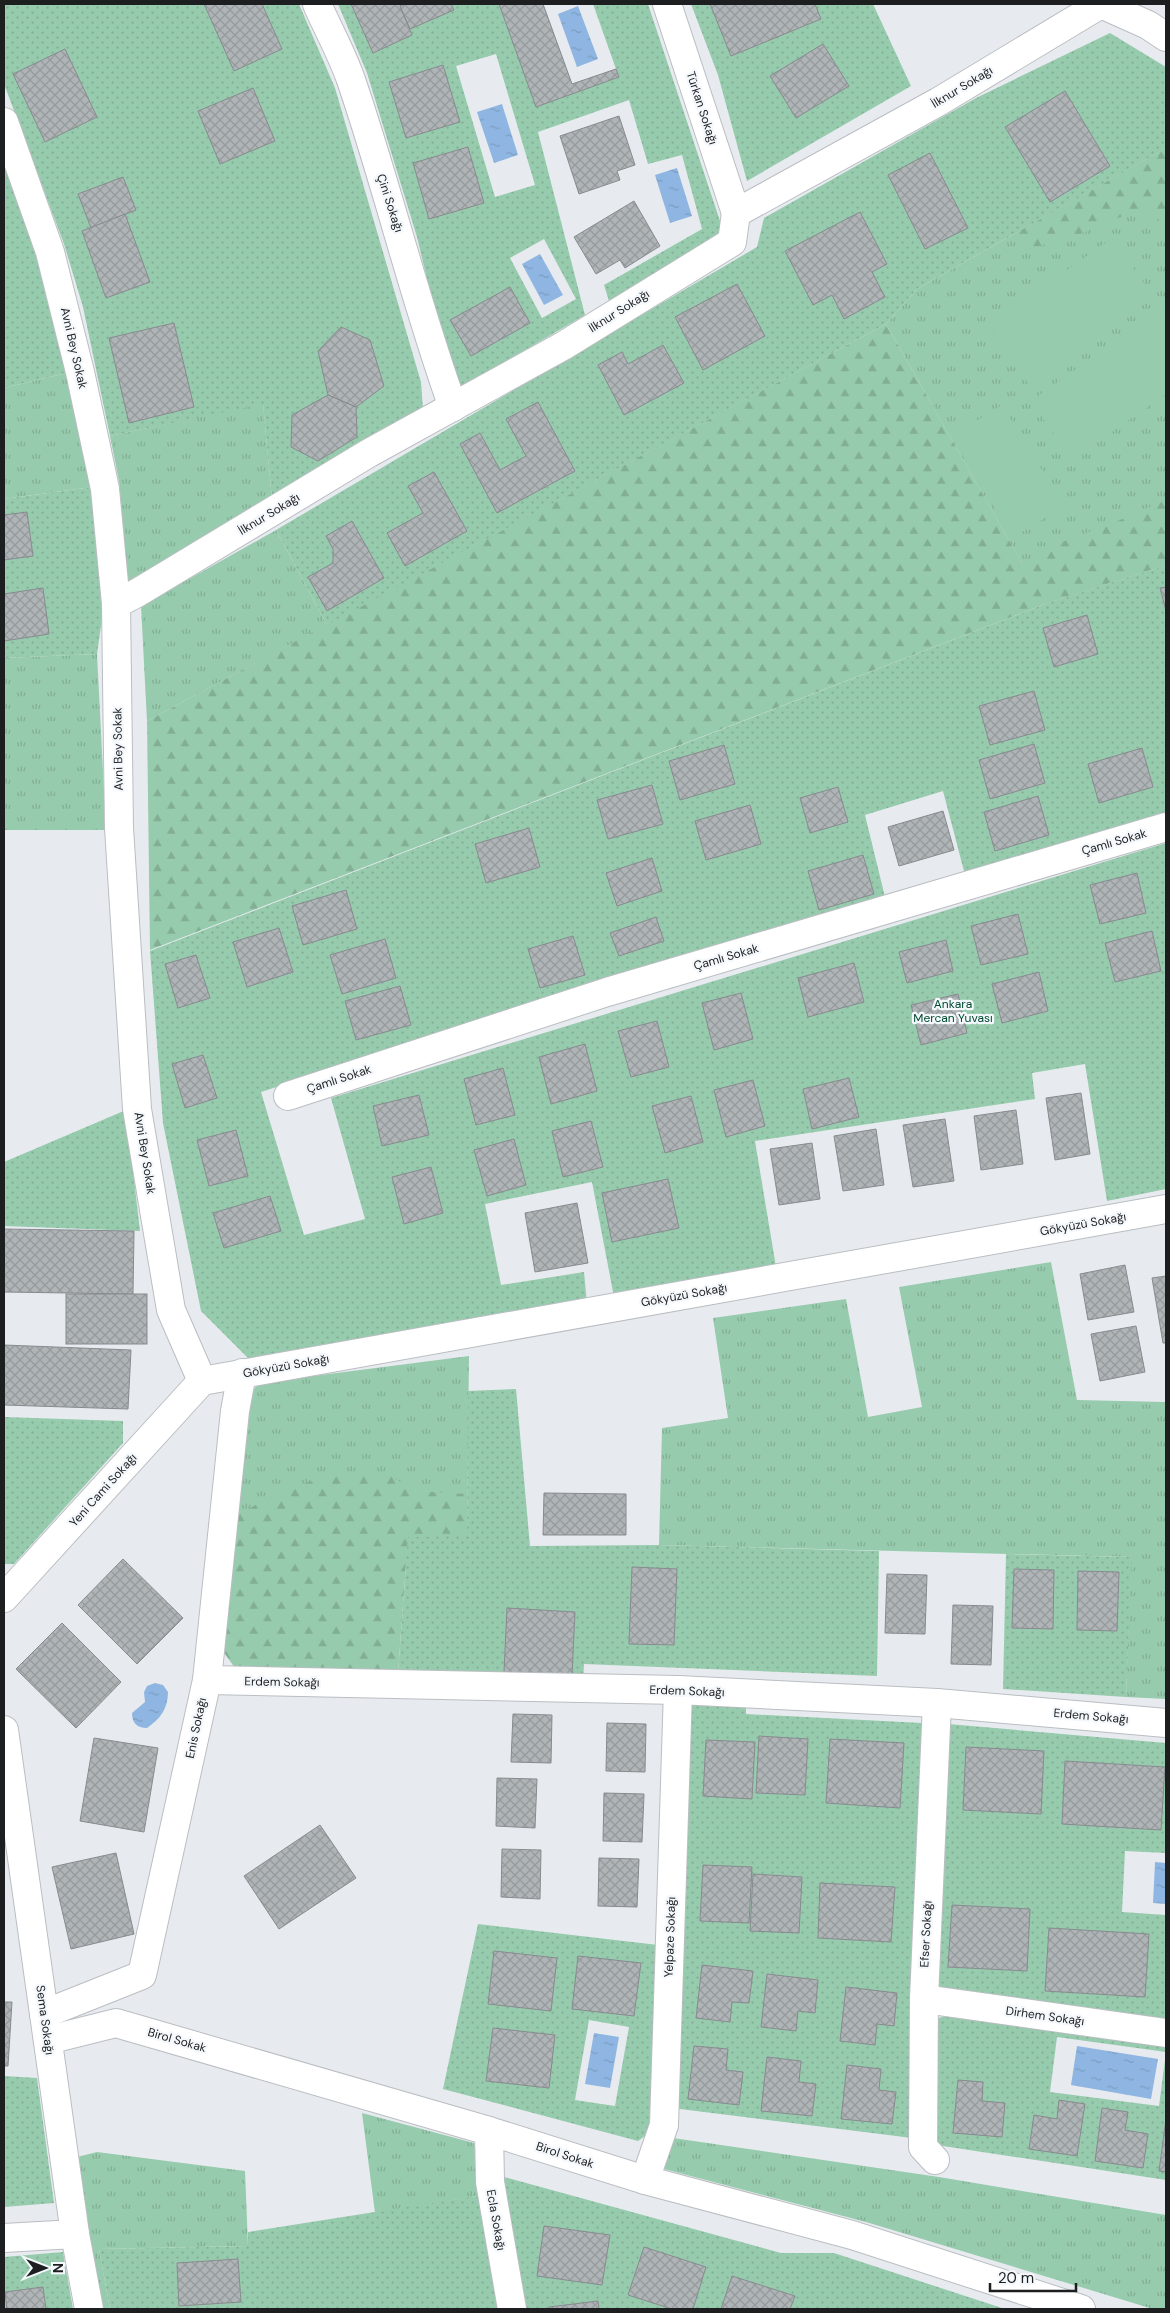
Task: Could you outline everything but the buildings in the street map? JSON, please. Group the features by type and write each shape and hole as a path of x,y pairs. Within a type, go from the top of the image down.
{"street":[{"name":"Çini Sokağı","path":"317,4 350,78 402,244 430,343 453,407"},
{"name":"Türkan Sokağı","path":"667,4 736,213"},
{"name":"İlknur Sokağı","path":"116,604 369,453 562,346 732,242 736,213 938,102 1101,4"},
{"path":"1101,4 1148,25 1166,37"},
{"name":"Avni Bey Sokak","path":"4,122 50,252 80,372 105,489 116,604 119,828 137,1109 171,1310 202,1381"},
{"name":"Çamlı Sokak","path":"288,1096 607,992 1166,827"},
{"name":"Gökyüzü Sokağı","path":"202,1381 1166,1209"},
{"name":"Enis Sokağı","path":"46,2027 142,1975 207,1680 234,1421 242,1373"},
{"name":"Yeni Cami Sokağı","path":"4,1598 202,1381"},
{"name":"Erdem Sokağı","path":"207,1680 678,1690 937,1703 1166,1723"},
{"name":"Yelpaze Sokağı","path":"644,2180 664,2125 678,1690"},
{"name":"Efser Sokağı","path":"935,2160 923,2147 924,1999 937,1703"},
{"name":"Sema Sokağı","path":"4,1730 75,2234 89,2309"},
{"name":"Dirhem Sokağı","path":"924,1999 1166,2033"},
{"name":"Birol Sokak","path":"46,2027 116,2023 489,2130 644,2180 852,2235 1081,2309"},
{"name":"Ecla Sokağı","path":"489,2130 490,2182 512,2309"},
{"path":"4,2238 75,2234"}],"green space":[{"path":"4,4 299,4 335,88 421,382 423,410 272,499 263,404 110,436 83,307 64,244 4,84"},
{"path":"338,4 543,4 572,84 616,69 593,4 648,4 724,233 609,301 604,285 702,229 682,155 648,164 629,100 538,132 585,315 462,387 444,350 417,237 367,73","holes":["496,54 535,185 495,197 456,66","544,239 576,299 542,318 510,258"]},
{"path":"691,4 873,4 911,86 747,181 718,75"},
{"path":"1110,33 1166,67 1166,148 917,289 886,324 327,625 276,530 757,247 764,218 976,98"},
{"path":"1166,148 1166,565 1045,604 886,324 917,289"},
{"path":"1166,148 1166,229 1153,213 1130,213 1078,235 1028,249 1014,234"},
{"path":"4,165 40,259 66,373 4,388"},
{"path":"1112,238 1154,297 1030,386 988,326"},
{"path":"1166,305 1166,394 1072,460 1031,401"},
{"path":"886,324 1023,565 1043,549 1113,523 1166,500 1166,565 1045,604 150,950 147,721"},
{"path":"66,373 92,487 4,499 4,388"},
{"path":"263,403 272,499 128,581 119,481 110,436"},
{"path":"1002,405 1064,506 1013,538 951,437"},
{"path":"92,487 103,612 97,654 4,658 4,499"},
{"path":"276,530 327,625 147,721 141,606"},
{"name":"Ankara Mercan Yuvası","path":"1166,565 1166,815 965,875 943,791 865,815 885,897 605,981 261,1092 304,1235 365,1219 331,1098 1166,843 1166,1189 1107,1201 1085,1064 1032,1073 1035,1099 755,1141 776,1267 614,1297 592,1182 485,1204 501,1285 584,1272 587,1304 251,1361 201,1311 163,1123 150,951 1045,604"},
{"path":"97,654 106,830 4,830 4,658"},
{"path":"126,1110 140,1231 4,1226 4,1162"},
{"path":"1051,1262 1077,1400 1166,1402 1166,1699 1126,1697 1131,1557 659,1545 662,1428 728,1418 713,1318 846,1299 868,1417 922,1407 899,1287"},
{"path":"469,1356 467,1537 220,1647 248,1396 259,1383"},
{"path":"516,1389 530,1546 659,1545 879,1551 877,1676 584,1664 583,1681 398,1673 408,1537 467,1536 468,1391"},
{"path":"4,1417 123,1421 123,1443 14,1564 4,1564"},
{"path":"385,1472 414,1491 467,1494 467,1537 408,1537 398,1673 235,1668 220,1647 234,1517 284,1489 337,1474"},
{"path":"1006,1554 1132,1557 1126,1697 1003,1689"},
{"path":"697,1700 746,1702 746,1714 922,1723 913,1969 912,2138 672,2108 687,1712"},
{"path":"948,1724 1166,1743 1166,1853 1125,1851 1122,1912 1166,1915 1166,2021 937,1990"},
{"path":"478,1924 658,1945 649,2133 638,2141 443,2089","holes":["589,2020 629,2027 615,2106 575,2100"]},
{"path":"951,2014 1166,2046 1166,2052 1166,2180 930,2144 936,2019","holes":["1057,2037 1166,2052 1159,2106 1050,2092"]},
{"path":"4,2076 37,2078 54,2203 4,2207"},
{"path":"362,2113 474,2143 483,2195 375,2213"},
{"path":"673,2138 939,2177 1166,2215 1166,2308 1153,2309 866,2222 664,2169"},
{"path":"97,2152 245,2171 248,2246 99,2249 110,2309 103,2309 91,2250 77,2157"},
{"path":"504,2177 781,2253 834,2253 1005,2309 525,2309"},
{"path":"483,2195 501,2309 110,2309 99,2249 248,2246 248,2232"},
{"path":"63,2252 73,2309 4,2309 4,2257"}],"water":[{"path":"578,6 598,59 577,67 558,14"},
{"path":"502,104 518,155 494,163 477,112"},
{"path":"677,168 692,216 670,223 655,175"},
{"path":"540,254 563,295 544,305 522,264"},
{"path":"155,1683 163,1685 168,1692 167,1704 156,1721 147,1728 140,1727 134,1722 132,1713 145,1702 144,1692 147,1686"},
{"path":"1155,1862 1166,1863 1166,1904 1153,1903"},
{"path":"594,2033 619,2037 610,2088 585,2084"},
{"path":"1077,2046 1158,2059 1151,2099 1071,2085"}]}
